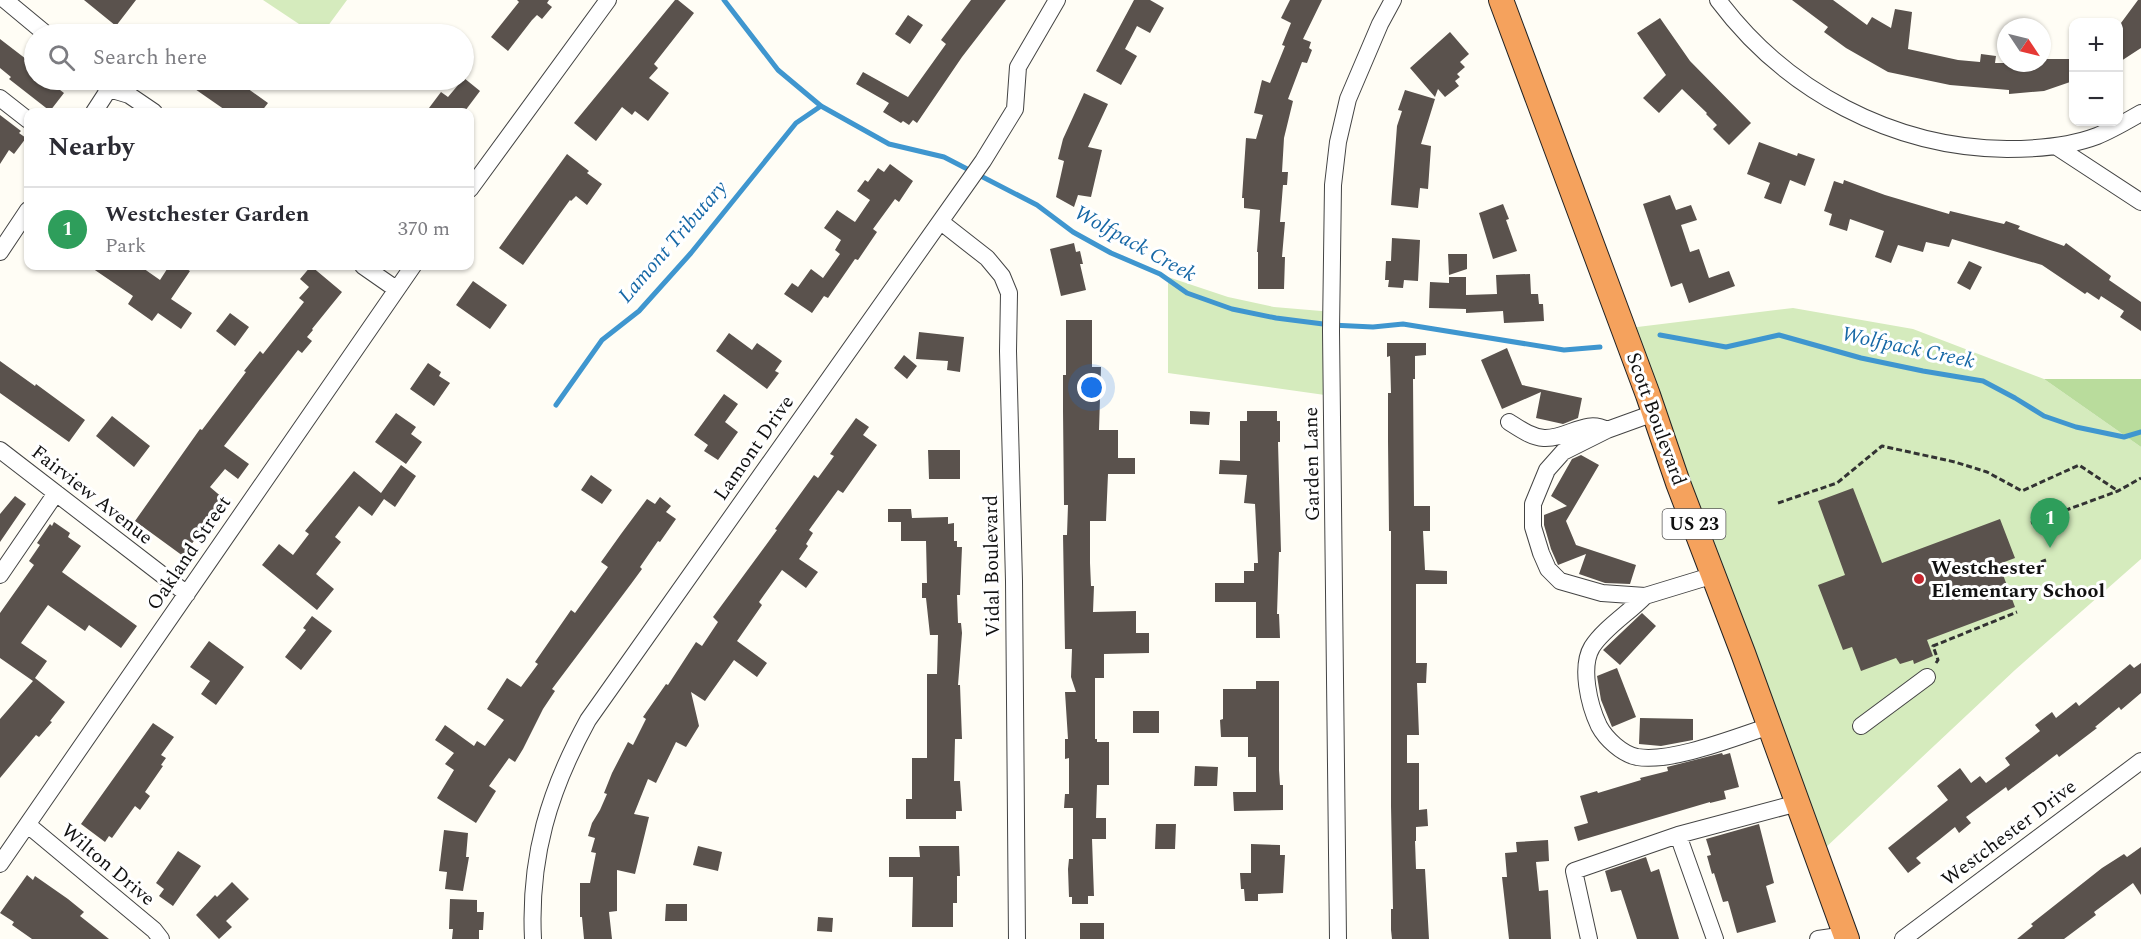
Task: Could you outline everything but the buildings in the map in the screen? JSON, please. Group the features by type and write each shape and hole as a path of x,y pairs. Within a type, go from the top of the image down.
{"highway":[{"name":"Scott Boulevard","path":"1501,0 1846,937"}],"street":[{"path":"5,0 34,24"},
{"path":"474,184 608,0"},
{"name":"Lamont Drive","path":"532,939 534,878 550,805 566,763 588,720 983,161 1014,109 1018,67 1057,0"},
{"name":"Garden Lane","path":"1338,939 1331,325 1333,185 1338,142 1348,99 1380,24 1393,0"},
{"path":"1718,0 1746,35 1782,68 1834,103 1869,121 1912,136 1965,146 2025,149 2057,147 2098,136 2141,113"},
{"path":"95,108 102,90"},
{"path":"119,90 129,94 148,108"},
{"path":"0,98 24,117"},
{"path":"2057,147 2141,202"},
{"path":"0,252 24,216"},
{"name":"Vidal Boulevard","path":"941,222 995,266 1009,293 1017,939"},
{"path":"369,270 396,289"},
{"name":"Oakland Street","path":"0,864 410,270"},
{"path":"1654,413 1607,430 1563,452 1547,470 1533,504 1533,527 1548,569 1560,581 1602,593 1645,596 1714,575"},
{"path":"1509,423 1542,438 1556,437 1589,425 1607,430"},
{"name":"Fairview Avenue","path":"0,450 187,594"},
{"path":"0,575 56,493"},
{"path":"1645,596 1593,646 1585,666 1599,726 1614,745 1637,757 1676,756 1770,726"},
{"path":"1861,726 1928,677"},
{"name":"Westchester Drive","path":"1903,939 2141,761"},
{"path":"1589,939 1574,871 1678,835 1798,803"},
{"name":"Wilton Drive","path":"28,825 161,939"},
{"path":"1678,835 1715,939"},
{"path":"1818,939 1846,937"}],"path":[{"path":"1778,504 1837,483 1882,446 1955,462 1987,472 2022,491 2079,465 2118,491"},
{"path":"2031,523 2118,491 2141,478"},
{"path":"2041,562 2046,560"},
{"path":"1928,677 1938,660 1933,646 2017,612"}],"green space":[{"path":"263,0 347,0 329,24 299,24"},
{"path":"1168,277 1228,297 1274,307 1333,312 1332,396 1168,373"},
{"path":"1793,308 1913,329 2044,379 2141,447 2141,559 2015,670 1823,850 1613,330"},
{"path":"2044,379 2141,379 2141,447"}],"waterway":[{"name":"Wolfpack Creek","path":"724,0 778,70 821,106 889,144 944,157 1037,205 1073,232 1111,253 1160,274 1187,293 1232,309 1276,318 1331,325 1373,327 1403,324 1564,350 1600,347"},
{"name":"Lamont Tributary","path":"556,405 602,340 639,311 691,253 796,123 821,106"},
{"name":"Wolfpack Creek","path":"1660,335 1726,347 1779,335 1861,358 1983,381 2044,416 2076,427 2124,437 2141,432"}],"place":[{"name":"Westchester Garden","path":"2050,548"},
{"name":"Westchester Elementary School","path":"1919,579"}]}
